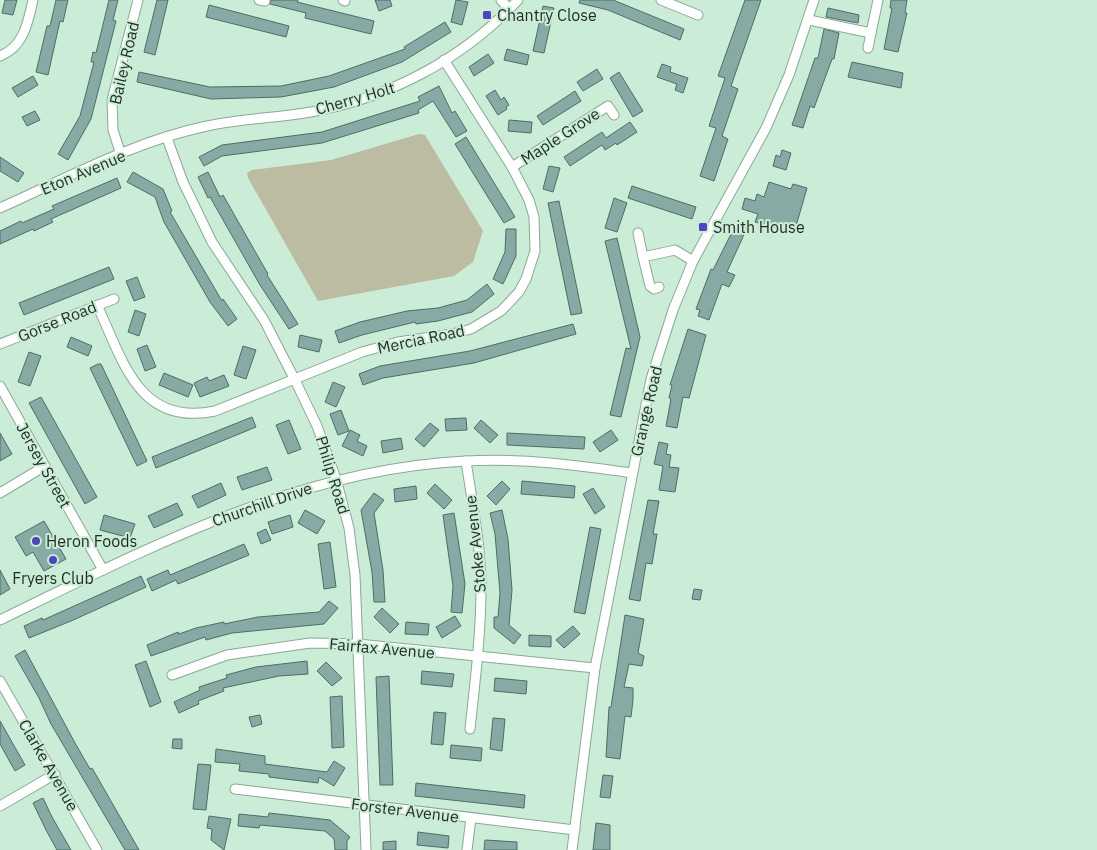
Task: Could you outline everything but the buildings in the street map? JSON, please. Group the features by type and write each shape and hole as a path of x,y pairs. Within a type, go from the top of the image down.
{"street":[{"path":"0,56 20,41 33,0"},
{"name":"Bailey Road","path":"120,155 113,130 112,100 138,0"},
{"path":"501,0 509,9"},
{"name":"Cherry Holt","path":"167,138 207,126 306,112 358,100 408,82 444,60 482,33 518,0"},
{"path":"661,0 698,15"},
{"name":"Grange Road","path":"572,850 595,668 651,379 673,310 693,261 766,128 789,75 809,20 814,0"},
{"path":"868,48 878,0"},
{"path":"809,20 871,33"},
{"name":"Mercia Road","path":"97,305 133,382 144,395 171,410 193,414 215,411 343,359 381,346 471,329 492,318 510,302 526,279 535,250 536,234 529,200 512,167 444,60"},
{"name":"Maple Grove","path":"602,97 614,115"},
{"name":"Maple Grove","path":"512,167 608,106"},
{"name":"Eton Avenue","path":"0,208 120,155 167,138"},
{"name":"Philip Road","path":"167,138 183,182 212,242 264,320 318,426 336,480 349,528 355,575 366,850"},
{"path":"638,233 650,286 654,289 659,287"},
{"path":"644,257 675,250 693,261"},
{"name":"Gorse Road","path":"0,344 114,298"},
{"name":"Jersey Street","path":"0,386 103,570"},
{"name":"Churchill Drive","path":"0,620 103,570 221,517 336,480 392,468 466,461 542,462 632,473"},
{"name":"Stoke Avenue","path":"466,461 481,578 478,657 470,729"},
{"path":"0,493 45,466"},
{"name":"Fairfax Avenue","path":"172,675 228,654 276,646 310,643 358,644 595,668"},
{"name":"Clarke Avenue","path":"0,681 98,850"},
{"path":"0,806 55,774"},
{"name":"Forster Avenue","path":"235,790 575,830"},
{"path":"468,850 471,818"}],"green space":[{"path":"419,134 425,135 483,231 473,262 454,276 318,301 248,178 247,173 252,170 331,160"}],"place":[{"name":"Chantry Close","path":"487,15"},
{"name":"Smith House","path":"703,227"},
{"name":"Heron Foods","path":"36,541"},
{"name":"Fryers Club","path":"53,560"}]}
